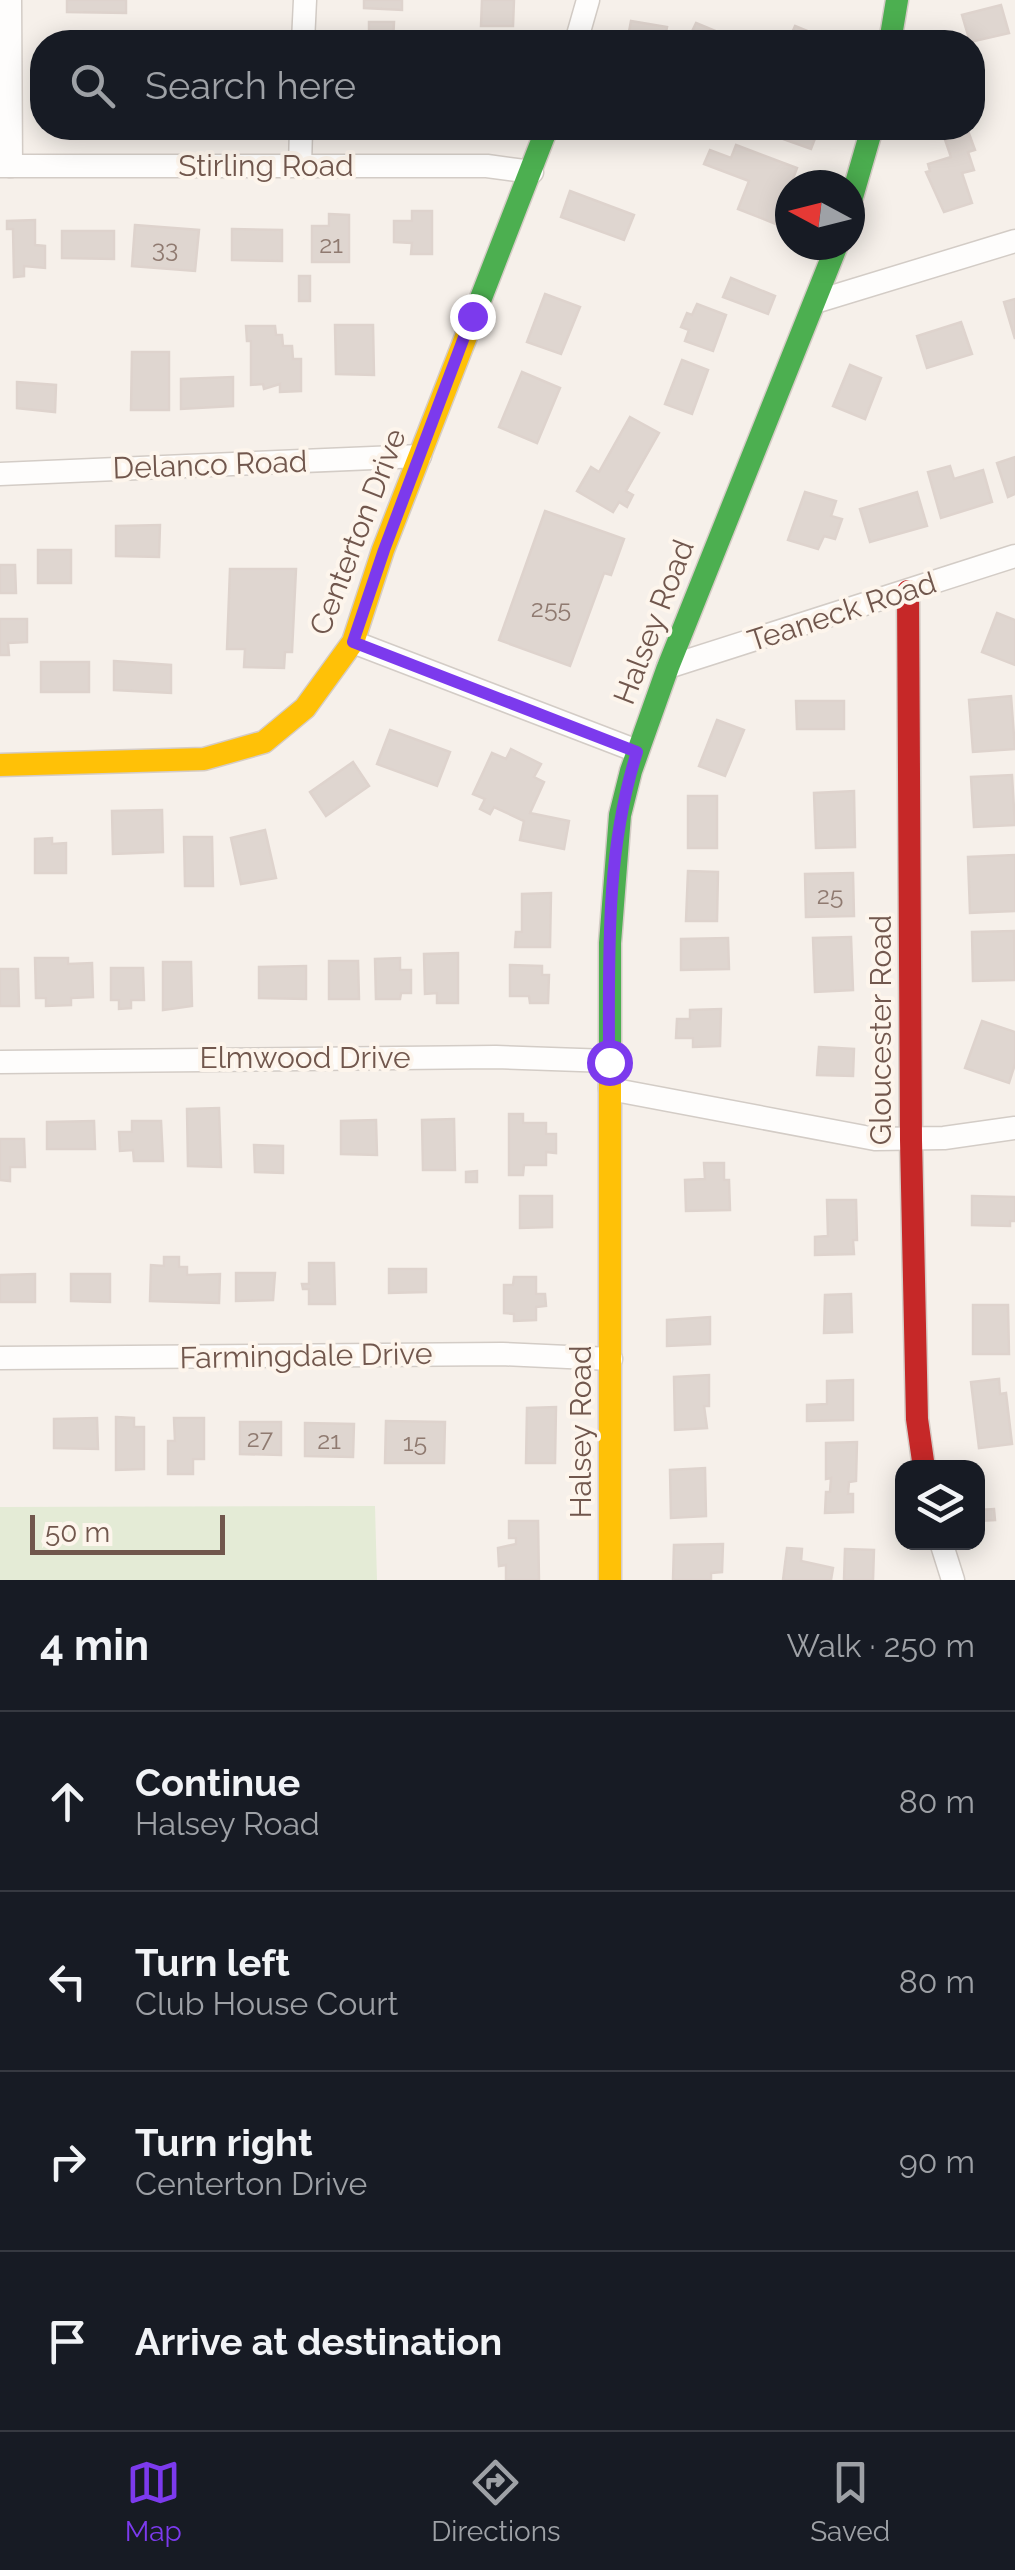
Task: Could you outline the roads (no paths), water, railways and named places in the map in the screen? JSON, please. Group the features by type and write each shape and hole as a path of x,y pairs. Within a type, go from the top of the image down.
{"street":[{"path":"6,166 10,0"},
{"path":"303,30 304,0"},
{"path":"579,30 588,0"},
{"path":"892,30 897,0"},
{"path":"300,168 301,140"},
{"name":"Centerton Drive","path":"0,765 204,760 264,742 305,708 353,642 472,316 543,140"},
{"path":"860,170 869,140"},
{"name":"Stirling Road","path":"6,166 488,166 532,172"},
{"path":"815,302 1015,240"},
{"name":"Halsey Road","path":"610,1580 610,943 620,814 637,752 668,667 831,260"},
{"name":"Delanco Road","path":"0,474 420,456"},
{"name":"Teaneck Road","path":"668,667 1015,556"},
{"name":"Gloucester Road","path":"908,591 911,1140 918,1419 923,1460"},
{"path":"353,642 637,752"},
{"name":"Elmwood Drive","path":"0,1062 458,1058 609,1062"},
{"path":"610,1089 875,1139 911,1140 1015,1128"},
{"name":"Farmingdale Drive","path":"0,1358 502,1354 612,1359"},
{"path":"944,1550 954,1580"}]}
